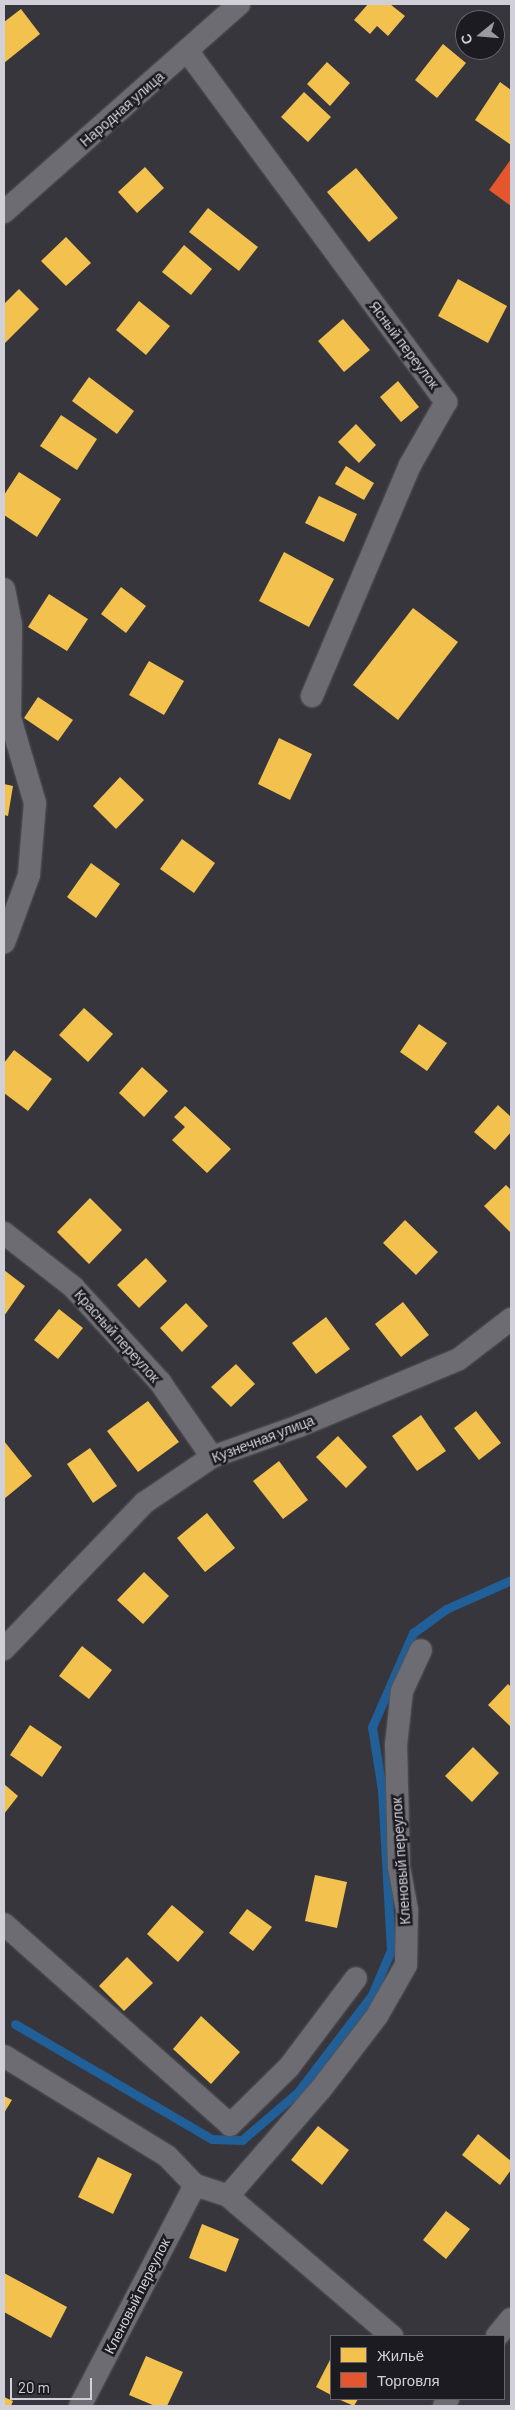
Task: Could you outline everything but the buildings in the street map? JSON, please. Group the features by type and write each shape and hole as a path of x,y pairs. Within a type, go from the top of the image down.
{"street":[{"name":"Народная улица","path":"4,212 188,52 239,4"},
{"name":"Ясный переулок","path":"188,52 446,402 410,465 312,696"},
{"path":"4,588 11,624 10,718 35,802 29,875 4,943"},
{"name":"Красный переулок","path":"4,1233 73,1286 160,1382 212,1456"},
{"name":"Кузнечная улица","path":"4,1649 144,1503 212,1456 298,1426 459,1359 511,1318"},
{"name":"Кленовый переулок","path":"228,2196 321,2090 377,2016 406,1965 407,1910 399,1867 396,1745 402,1691 421,1650"},
{"path":"4,1924 230,2125 289,2067 356,1978"},
{"path":"4,2056 167,2156 195,2185 228,2196 391,2335"},
{"name":"Кленовый переулок","path":"80,2406 195,2185"},
{"path":"498,2335 511,2319"}],"waterway":[{"path":"15,2024 212,2139 242,2140 298,2092 372,1995 391,1950 382,1790 372,1727 413,1633 446,1609 511,1580"}]}
